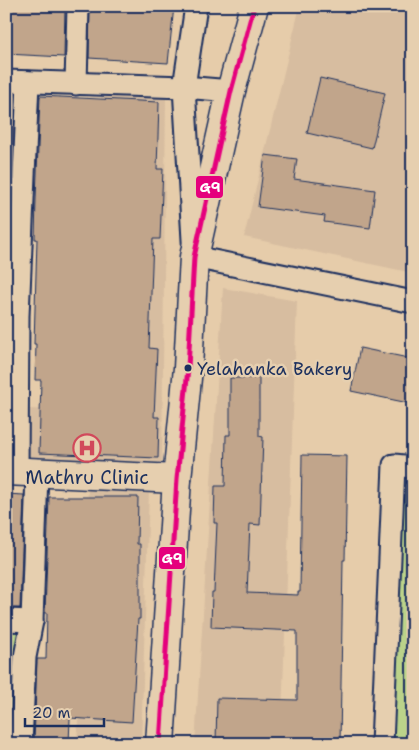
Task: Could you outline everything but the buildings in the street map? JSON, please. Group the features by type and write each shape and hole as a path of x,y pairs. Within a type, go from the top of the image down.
{"main road":[{"path":"160,744 178,479 188,368 194,257 231,91 254,6"},
{"path":"20,472 178,479"}],"street":[{"path":"76,84 78,6"},
{"path":"196,6 184,87 194,257 413,302"},
{"path":"6,81 184,87 231,91"},
{"path":"21,744 26,657 32,621 20,472 12,316 28,82"},
{"path":"382,744 394,465 413,468"},
{"path":"6,620 32,621"}],"shaded area":[{"path":"300,6 413,6 413,273 244,237"},
{"path":"101,93 166,94 162,462 25,458 27,409 91,411"},
{"path":"223,288 297,301 281,744 195,744"},
{"path":"88,488 149,490 141,744 77,744"}],"green space":[{"path":"394,465 413,467 413,744 382,744"},
{"path":"6,624 22,625 17,744 6,744"}],"transit line":[{"name":"G9","path":"160,744 177,479 188,368 194,257 231,91 254,6"}],"place":[{"name":"Yelahanka Bakery","path":"188,368"},
{"name":"Mathru Clinic","path":"87,448"}]}
